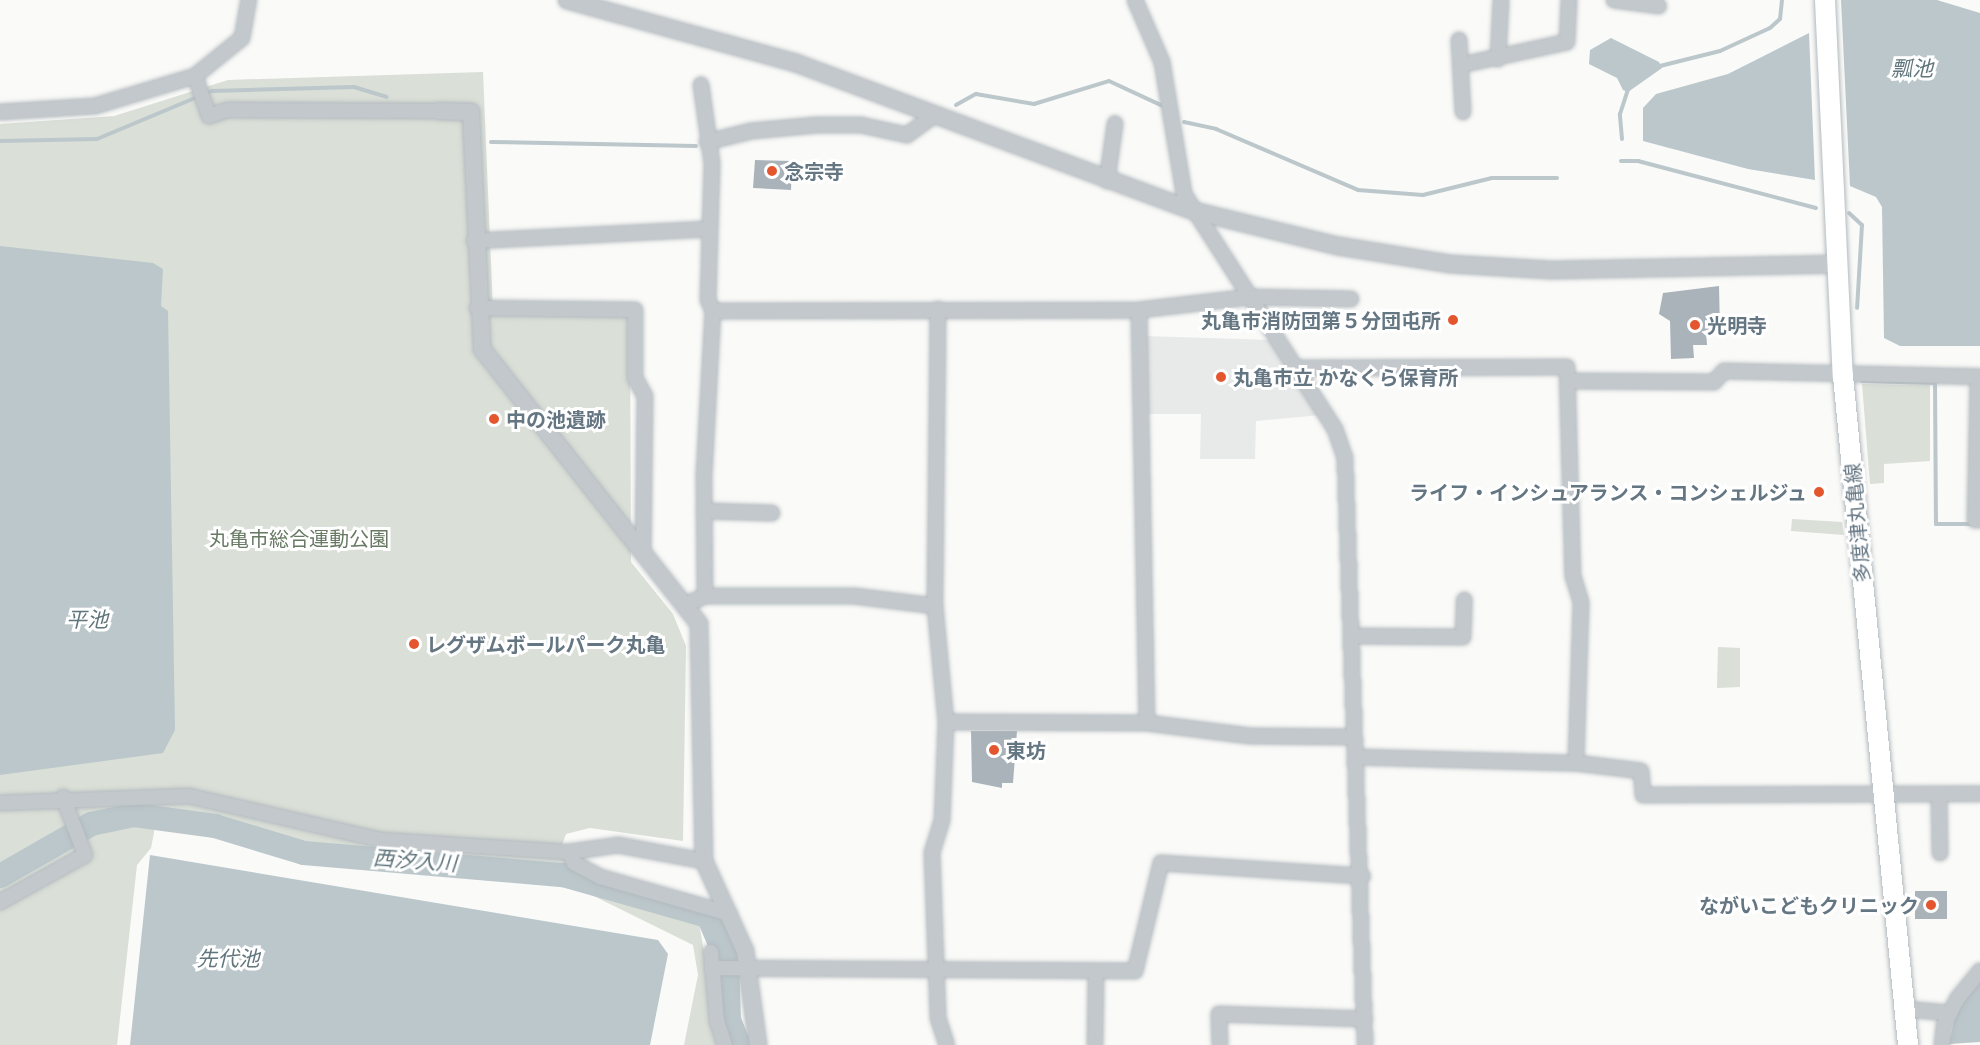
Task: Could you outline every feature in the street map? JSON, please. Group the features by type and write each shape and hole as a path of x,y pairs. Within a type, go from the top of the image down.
{"main road":[{"name":"多度津丸亀線","path":"1825,0 1835,264 1843,376 1908,1045"}],"street":[{"path":"0,112 95,106 195,76 242,38 249,0"},
{"path":"567,0 796,63 1107,181 1193,211 1338,246 1471,265 1598,271 1835,264"},
{"path":"1135,0 1162,62 1184,194 1335,429 1345,458 1354,737 1363,876 1365,1045"},
{"path":"1498,59 1501,0"},
{"path":"1461,65 1498,59 1567,42 1569,0"},
{"path":"1614,0 1659,6"},
{"path":"1459,40 1463,112"},
{"path":"195,76 209,116 228,110 471,112 478,332 490,364 687,604 702,636 704,861 730,914 744,970 758,1045"},
{"path":"701,85 706,142 712,163 708,229 708,300 713,311 704,511 705,596"},
{"path":"706,142 751,131 817,125 861,125 907,135 934,116"},
{"path":"1107,181 1115,124"},
{"path":"474,241 708,229"},
{"path":"713,311 1139,310 1250,297 1351,299"},
{"path":"477,308 635,310 635,378 645,396 643,550"},
{"path":"938,309 935,606 946,722 942,820 932,853 938,1018 946,1045"},
{"path":"1139,310 1147,723"},
{"path":"1297,368 1560,364 1567,367 1570,381 1574,576 1581,603 1576,763"},
{"path":"1570,381 1714,382 1724,371 1843,376 1979,377 1975,520 1980,520"},
{"path":"704,511 772,513"},
{"path":"687,604 705,596 854,596 935,606"},
{"path":"1351,636 1463,637 1464,600"},
{"path":"946,722 1147,723 1250,736 1354,737"},
{"path":"1356,757 1576,763 1641,771 1643,795 1980,794"},
{"path":"1939,794 1940,853"},
{"path":"0,803 63,797 189,796 381,840 569,852 618,845 704,861"},
{"path":"0,902 85,855 63,797"},
{"path":"569,852 574,863 600,877 730,914"},
{"path":"712,968 1135,971 1161,863 1363,876"},
{"path":"711,952 725,1045"},
{"path":"1095,1045 1096,971"},
{"path":"1942,1045 1950,1013 1980,971"},
{"path":"1904,1009 1950,1013"},
{"path":"1220,1045 1219,1014 1365,1019"}],"shaded area":[{"name":"丸亀市立 かなくら保育所","path":"1144,336 1273,340 1321,415 1256,421 1255,459 1200,459 1201,414 1148,414"}],"green space":[{"name":"丸亀市総合運動公園","path":"483,72 493,311 630,316 631,562 673,614 686,646 683,841 590,828 566,834 562,845 593,871 694,896 721,1045 684,1045 698,975 693,945 535,867 304,846 156,822 151,848 137,865 117,1045 0,1045 0,124 114,116 228,80"},
{"path":"1862,384 1930,385 1930,461 1884,464 1884,483 1870,484"},
{"path":"1792,519 1842,522 1844,535 1791,531"},
{"path":"1718,647 1740,648 1740,687 1717,688"}],"water":[{"name":"瓢池","path":"1841,0 1937,0 1980,13 1980,346 1900,346 1884,338 1882,207 1876,197 1850,186"},
{"path":"1809,33 1815,180 1748,169 1643,141 1643,108 1656,94 1728,74"},
{"path":"1611,38 1659,62 1662,68 1628,92 1623,90 1617,78 1589,64 1590,50"},
{"name":"平池","path":"0,246 153,263 163,269 161,306 168,311 175,730 163,753 0,775"},
{"name":"先代池","path":"150,855 658,940 668,954 650,1045 130,1045"},
{"path":"1980,980 1980,1042 1949,1044 1957,1006"}],"building":[{"name":"念宗寺","path":"755,160 792,161 791,190 753,188"},
{"name":"光明寺","path":"1719,286 1720,330 1706,330 1707,345 1693,345 1694,358 1671,359 1670,321 1659,314 1663,293"},
{"name":"東坊","path":"971,731 1017,731 1013,783 1002,783 1002,788 972,782"},
{"name":"ながいこどもクリニック","path":"1915,891 1947,891 1947,919 1915,919"}],"waterway":[{"path":"1656,67 1720,51 1770,28 1780,19 1782,0"},
{"path":"956,105 976,94 1034,104 1109,81 1165,107"},
{"path":"0,141 97,139 212,91 354,87 387,97"},
{"path":"1622,139 1620,114 1629,87"},
{"path":"1184,122 1216,129 1358,190 1423,195 1492,178 1557,178"},
{"path":"491,142 696,146"},
{"path":"1621,161 1638,161 1816,208"},
{"path":"1849,213 1862,225 1857,308"},
{"path":"1862,381 1935,383 1936,524 1973,524"},
{"name":"西汐入川","path":"0,876 91,824 134,815 215,826 304,853 563,875 708,916 727,960 729,1020 739,1045"}],"place":[{"name":"念宗寺","path":"772,171"},
{"name":"丸亀市消防団第５分団屯所","path":"1453,320"},
{"name":"光明寺","path":"1695,325"},
{"name":"丸亀市立 かなくら保育所","path":"1221,377"},
{"name":"中の池遺跡","path":"494,419"},
{"name":"ライフ・インシュアランス・コンシェルジュ","path":"1819,492"},
{"name":"レグザムボールパーク丸亀","path":"414,644"},
{"name":"東坊","path":"994,750"},
{"name":"ながいこどもクリニック","path":"1931,905"}]}
